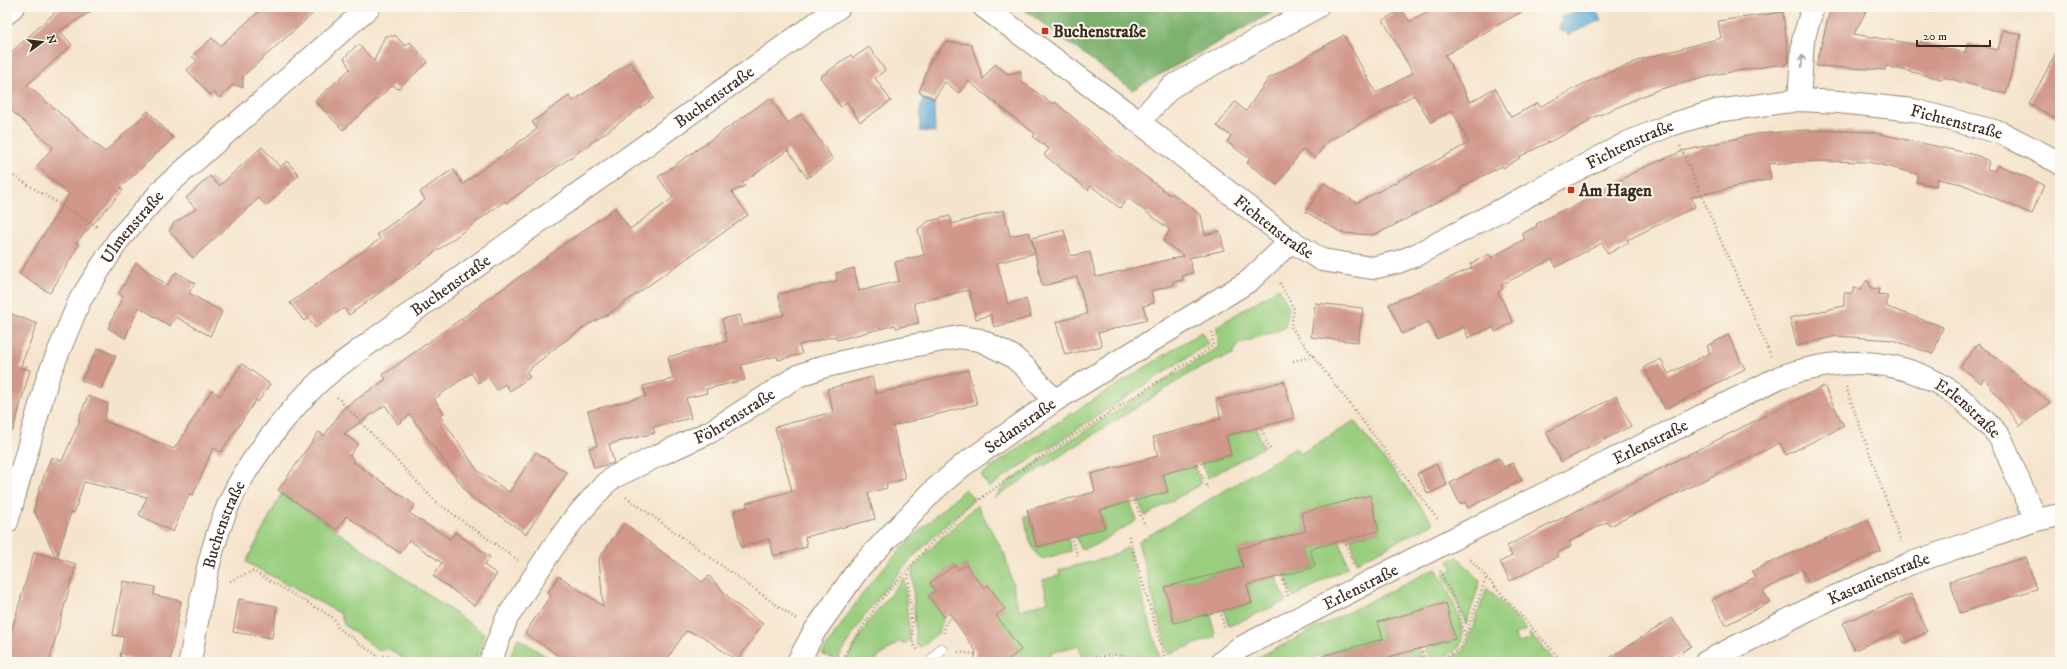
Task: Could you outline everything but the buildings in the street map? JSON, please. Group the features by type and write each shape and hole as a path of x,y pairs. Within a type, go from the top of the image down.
{"street":[{"path":"7,13 13,7"},
{"name":"Ulmenstraße","path":"7,522 48,377 80,300 119,239 164,188 369,7"},
{"name":"Buchenstraße","path":"190,662 204,586 214,544 233,494 255,460 283,422 322,380 376,338 839,7"},
{"name":"Fichtenstraße","path":"984,7 1139,122 1291,241 1322,260 1349,265 1372,268 1398,262 1416,255 1627,143 1670,125 1716,111 1799,100 1913,110 2002,134 2060,163"},
{"path":"1139,122 1171,87 1317,7"},
{"path":"1799,100 1803,40 1813,7"},
{"name":"Sedanstraße","path":"805,660 814,632 860,567 934,490 962,466 1054,401 1249,281 1291,241"},
{"name":"Föhrenstraße","path":"490,662 507,618 536,573 574,519 606,483 614,477 710,432 798,376 822,368 938,340 959,337 980,340 1006,353 1026,368 1054,401"},
{"name":"Erlenstraße","path":"1222,662 1238,648 1453,539 1780,377 1806,368 1837,364 1888,364 1915,371 1941,383 1963,399 2001,439 2036,520"},
{"name":"Kastanienstraße","path":"1706,662 1824,602 1909,564 2036,520 2060,515"}],"lane":[{"path":"931,662 941,649"}],"path":[{"path":"1670,125 1780,377"},
{"path":"7,172 99,228"},
{"path":"1283,288 1294,309 1291,327 1453,539 1486,578 1563,662"},
{"path":"840,662 878,603 934,540 984,496 1027,466 1213,346 1210,305"},
{"path":"1294,361 1314,356"},
{"path":"1837,364 1909,564"},
{"path":"342,402 436,502 536,573"},
{"path":"1260,426 1271,451"},
{"path":"1196,463 1208,489"},
{"path":"606,483 814,632"},
{"path":"1134,500 1145,526"},
{"path":"1071,536 1078,557"},
{"path":"1128,536 1166,662"},
{"path":"1430,551 1456,603 1465,636"},
{"path":"908,569 913,644"},
{"path":"204,586 218,586 253,571 334,618 338,628 378,657 389,656 398,662"},
{"path":"1437,662 1461,648 1486,578"},
{"path":"1421,648 1425,662"},
{"path":"1083,658 1116,655 1152,662"}],"green space":[{"path":"1021,7 1282,7 1132,90"},
{"path":"1279,288 1289,307 1285,328 1238,344 1233,354 1195,370 994,498 1008,482 1055,450 1218,347 1217,326"},
{"path":"1201,332 1209,343 989,487 981,475 1036,436"},
{"path":"1354,421 1434,523 1357,562 1351,539 1379,531 1370,496 1301,514 1306,531 1238,549 1243,567 1165,587 1174,623 1211,614 1215,637 1168,654 1138,542 1296,448 1300,454"},
{"path":"1256,428 1264,447 1208,478 1201,463 1231,455 1226,436"},
{"path":"1193,465 1201,484 1145,516 1138,500 1168,492 1163,474"},
{"path":"965,489 974,499 921,550 891,582 862,620 837,661 822,654 856,602 879,573 910,540"},
{"path":"282,493 485,634 475,662 408,662 388,648 380,651 344,625 341,614 246,562"},
{"path":"1130,502 1137,520 1093,546 1080,549 1076,536 1105,528 1100,510"},
{"path":"977,505 1005,555 1019,610 1048,602 1043,580 1060,575 1059,570 1110,557 1128,547 1160,659 1118,653 1082,655 1079,645 1050,653 1052,662 1007,662 988,586 983,589 966,565 958,570 954,565 930,583 935,591 929,597 944,617 939,632 921,647 916,644 912,570 936,543"},
{"path":"1028,515 1037,547 1068,538 1071,551 1042,559 1034,550 1030,539 1024,516"},
{"path":"1340,541 1348,567 1293,597 1285,575 1315,567 1310,549"},
{"path":"1458,557 1480,582 1466,625 1457,601 1443,574 1453,569 1449,561"},
{"path":"1436,568 1456,608 1462,631 1462,641 1458,648 1450,654 1434,662 1430,662 1426,648 1455,639 1445,603 1378,621 1383,639 1315,657 1316,662 1249,662"},
{"path":"904,577 910,640 903,645 900,641 872,662 845,662 869,621"},
{"path":"1276,577 1286,601 1229,626 1224,610 1252,603 1247,585"},
{"path":"1487,588 1527,630 1515,634 1517,643 1531,640 1529,633 1556,662 1444,662 1464,651"},
{"path":"518,638 554,662 508,662"},
{"path":"1418,649 1422,662 1389,662 1388,657"},
{"path":"1104,658 1126,659 1138,662 1084,661"}],"water":[{"path":"1584,7 1594,7 1601,20 1568,35 1566,31 1562,32 1559,29 1559,24 1562,21 1560,18"},
{"path":"923,99 934,103 935,132 920,131 920,107"}],"place":[{"name":"Buchenstraße","path":"1045,31"},
{"name":"Am Hagen","path":"1571,190"}]}
